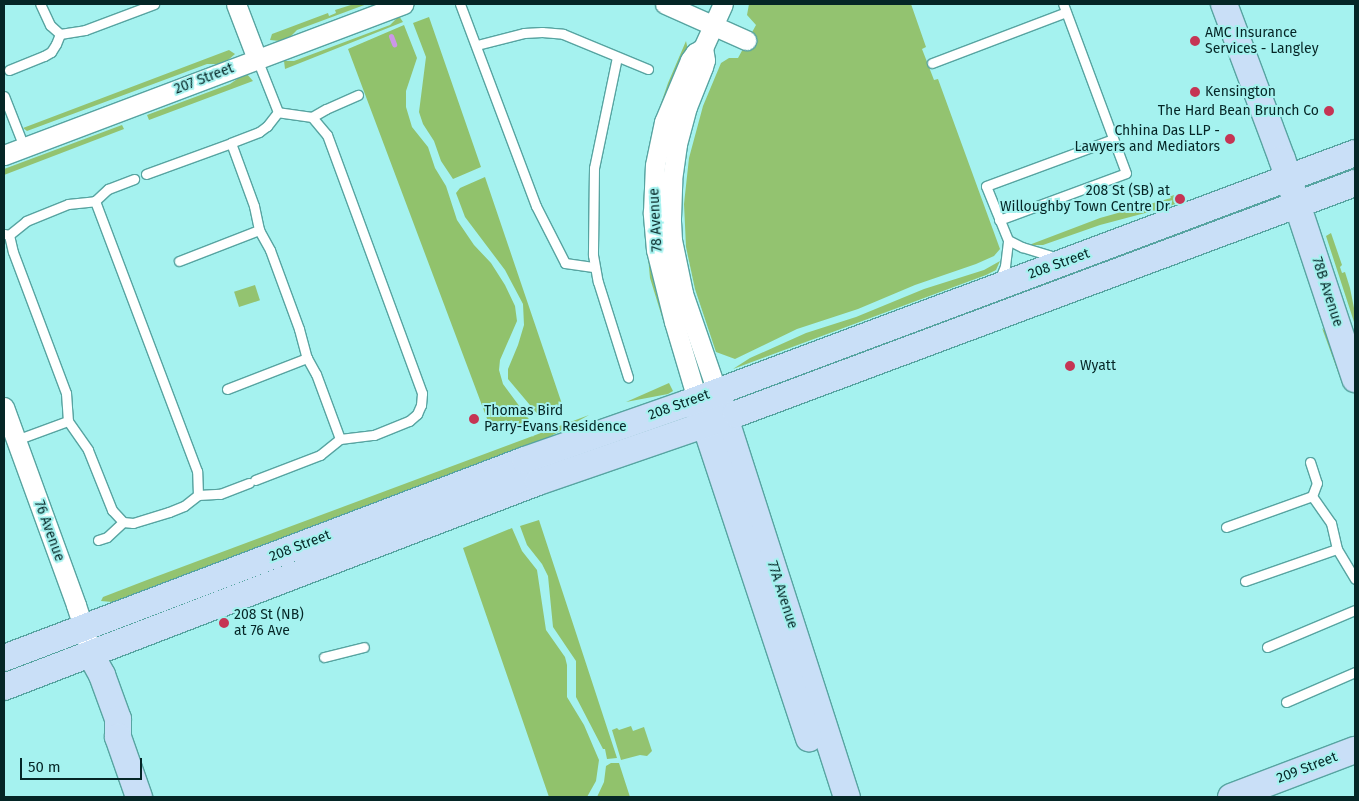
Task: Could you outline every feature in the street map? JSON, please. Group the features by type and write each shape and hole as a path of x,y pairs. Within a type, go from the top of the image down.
{"main road":[{"name":"78B Avenue","path":"1224,4 1288,177 1355,379"},
{"name":"208 Street","path":"4,658 507,467 1068,261 1355,152"},
{"name":"208 Street","path":"4,687 538,482 715,422 1355,183"},
{"name":"77A Avenue","path":"707,395 830,797"},
{"name":"77A Avenue","path":"715,422 847,797"},
{"name":"76 Avenue","path":"91,655 102,675 118,719 118,737 139,797"},
{"name":"209 Street","path":"1231,797 1355,750"}],"street":[{"path":"236,4 257,59"},
{"name":"207 Street","path":"4,155 403,4"},
{"path":"665,4 746,40"},
{"name":"78 Avenue","path":"707,395 682,293 672,240 672,180 677,144 687,107 705,60 703,48 722,4"},
{"name":"76 Avenue","path":"4,408 84,629 91,655"}],"lane":[{"path":"40,4 50,24 60,34"},
{"path":"60,34 84,30 154,4"},
{"path":"460,4 477,45 499,112 536,206 565,263 595,267"},
{"path":"932,63 1064,8 1126,173 999,220"},
{"path":"477,45 524,33 563,34 648,69"},
{"path":"9,70 51,52 60,34"},
{"path":"617,56 594,168 593,255 628,377"},
{"path":"257,59 278,112"},
{"path":"278,112 312,117 358,95"},
{"path":"4,96 24,147"},
{"path":"146,174 259,132 278,112"},
{"path":"98,540 107,537 123,522 144,521 169,512 184,506 198,495 220,494 320,455 340,439 374,435 409,421 417,414 421,405 422,392 327,135 312,117"},
{"path":"995,287 1005,266 1008,240 986,186 1113,139"},
{"path":"231,143 254,206 259,230 270,250 299,329 307,358 316,374 340,439"},
{"path":"123,522 112,510 88,450 68,421 66,393 7,235 26,221 68,204 96,201 108,189 134,179"},
{"path":"96,201 197,471 198,495"},
{"path":"179,261 259,230"},
{"path":"1008,240 1029,250 1068,261"},
{"path":"226,390 307,358"},
{"path":"16,440 68,421"},
{"path":"1226,527 1312,496 1317,483 1310,462"},
{"path":"1312,496 1331,523 1337,548 1355,579"},
{"path":"1245,581 1337,548"},
{"path":"1267,647 1355,610"},
{"path":"324,657 364,647"},
{"path":"1286,702 1355,672"}],"green space":[{"path":"354,4 367,4 297,30 290,37 280,41 270,40 272,34 328,13 329,16 336,13 335,10"},
{"path":"749,4 911,4 926,47 922,49 934,80 938,79 1000,249 994,256 976,264 915,285 858,309 797,329 735,359 716,352 695,289 686,247 684,204 689,158 703,106 721,63 729,58 738,58 756,25 747,15"},
{"path":"399,16 403,22 285,69 284,61 294,61 390,25"},
{"path":"429,17 481,167 453,179 441,161 434,141 423,124 419,112 426,57 413,23"},
{"path":"404,25 417,58 406,91 406,107 412,127 428,147 435,168 446,186 457,220 474,245 491,263 505,285 515,306 517,321 500,360 499,370 503,384 531,422 529,423 505,424 495,421 489,424 348,49"},
{"path":"686,41 688,50 658,128 682,368 678,369 650,278 643,203 649,149 656,118 668,83"},
{"path":"229,50 235,54 227,61 219,64 207,64 27,131 23,128"},
{"path":"246,73 253,81 149,120 147,115 230,84"},
{"path":"122,125 124,129 4,175 4,169"},
{"path":"485,177 563,407 540,417 508,379 508,369 524,325 523,304 505,270 465,217 456,193 460,188"},
{"path":"1175,195 1178,203 1164,208 1100,225 1043,245 1029,245 1100,218 1171,198 1170,196"},
{"path":"1331,233 1342,265 1340,267 1342,273 1345,272 1350,288 1355,313 1355,325 1326,236"},
{"path":"1000,261 996,270 986,275 733,369 750,358 806,333 856,317 924,289 984,270"},
{"path":"255,285 260,300 239,307 234,292"},
{"path":"1322,328 1332,339 1347,381 1342,383"},
{"path":"669,383 673,391 668,394 626,402"},
{"path":"589,415 542,441 112,602 101,601 103,597 147,580"},
{"path":"539,520 617,758 607,759 605,749 603,749 576,697 576,661 553,627 548,576 542,564 527,545 520,526"},
{"path":"512,528 522,551 537,570 546,630 565,657 567,665 567,697 584,725 599,760 596,781 587,797 549,797 463,548"},
{"path":"631,726 633,731 644,727 652,751 647,756 640,755 621,760 612,730"},
{"path":"611,763 619,763 630,797 597,797 604,782 606,766"}],"waterway":[{"path":"391,36 394,44"}],"place":[{"name":"AMC Insurance Services - Langley","path":"1195,41"},
{"name":"Kensington","path":"1195,92"},
{"name":"The Hard Bean Brunch Co","path":"1329,111"},
{"name":"Chhina Das LLP - Lawyers and Mediators","path":"1230,139"},
{"name":"208 St (SB) at Willoughby Town Centre Dr","path":"1180,199"},
{"name":"Wyatt","path":"1070,366"},
{"name":"Thomas Bird Parry-Evans Residence","path":"474,419"},
{"name":"208 St (NB) at 76 Ave","path":"224,623"}]}
